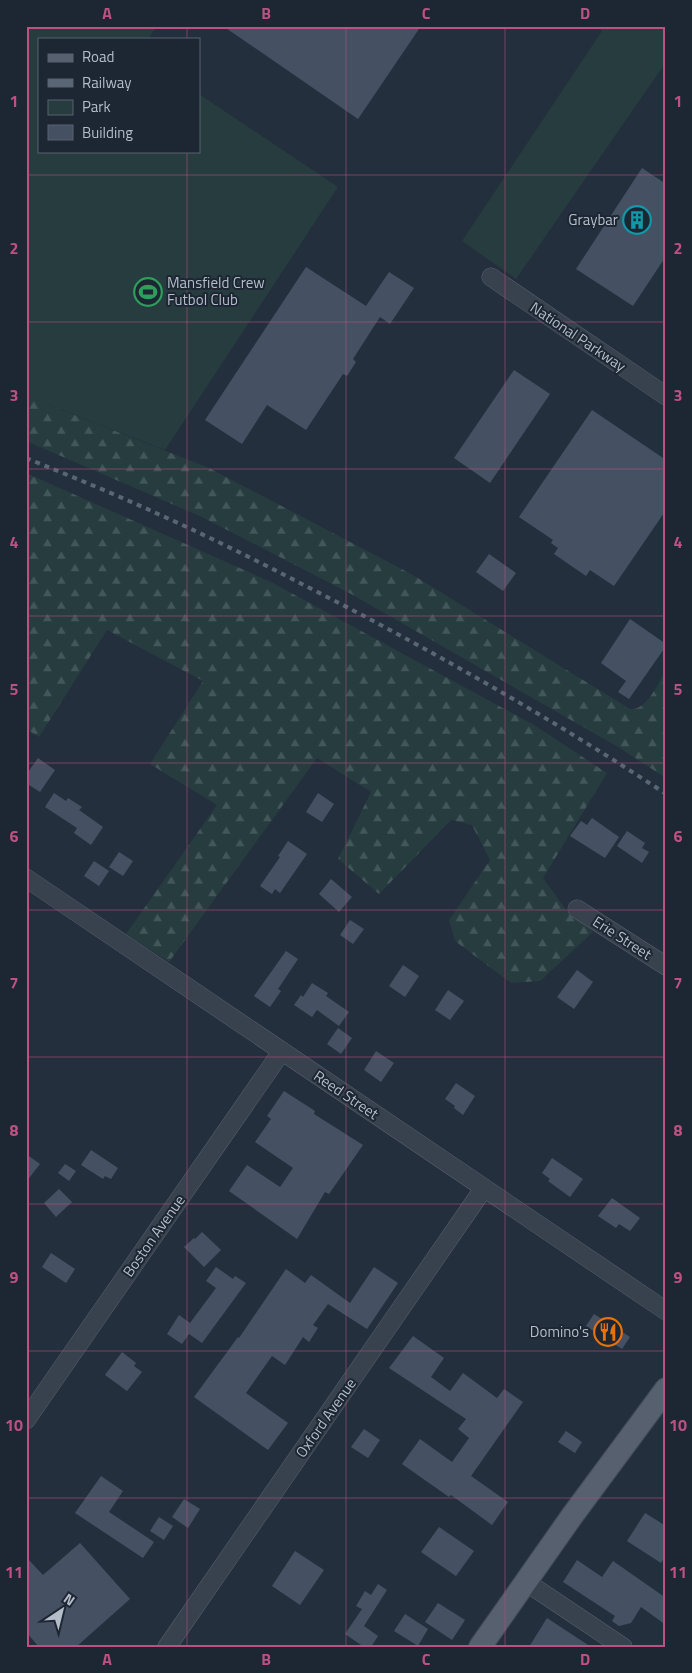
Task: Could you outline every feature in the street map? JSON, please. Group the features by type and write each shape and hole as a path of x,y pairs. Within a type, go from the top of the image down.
{"main road":[{"path":"480,1647 666,1388"}],"street":[{"name":"National Parkway","path":"491,277 666,396"},
{"name":"Reed Street","path":"26,878 666,1311"},
{"name":"Erie Street","path":"578,909 666,966"},
{"name":"Boston Avenue","path":"26,1420 282,1051"},
{"name":"Oxford Avenue","path":"167,1647 484,1188"},
{"path":"526,1582 623,1647"}],"green space":[{"name":"Mansfield Crew Futbol Club","path":"26,26 157,26 149,38 38,38 38,152 200,152 200,95 338,187 165,450 26,396"},
{"path":"596,26 666,26 666,62 516,279 462,241 602,31"},
{"path":"26,396 209,468 413,575 630,709 642,706 647,701 666,670 666,778 618,747 353,595 202,517 26,441"},
{"path":"26,473 271,582 534,725 607,773 543,878 566,910 593,932 540,981 511,983 455,941 449,920 490,860 472,825 451,820 379,894 338,859 371,792 317,758 169,962 126,934 217,805 150,764 203,681 107,630 39,737 26,729"}],"building":[{"path":"223,26 421,26 358,119"},
{"name":"Graybar","path":"642,168 666,184 666,256 633,306 576,269"},
{"path":"306,267 366,306 389,272 414,288 390,324 380,317 353,359 356,362 347,376 343,374 306,430 267,405 242,444 205,420"},
{"path":"514,370 550,394 490,483 454,458"},
{"path":"592,410 666,460 666,510 614,586 590,570 586,576 554,554 558,548 551,543 553,540 519,517"},
{"path":"489,554 516,573 503,591 476,572"},
{"path":"630,619 666,644 666,646 629,699 618,692 626,681 601,663"},
{"path":"38,758 55,770 40,792 26,783 26,775"},
{"path":"54,793 66,801 68,798 82,807 79,810 103,827 91,845 74,833 77,828 45,807"},
{"path":"318,793 334,804 322,822 306,812"},
{"path":"592,818 619,837 605,858 570,836 581,821 587,825"},
{"path":"627,831 645,843 642,848 649,852 642,863 617,846"},
{"path":"288,841 307,854 280,893 275,889 272,894 260,886 280,857 278,856"},
{"path":"119,852 133,861 123,876 109,867"},
{"path":"94,861 109,871 99,886 84,876"},
{"path":"331,879 352,897 339,912 319,894"},
{"path":"350,920 364,929 353,944 340,935"},
{"path":"286,951 298,959 278,989 281,991 270,1007 254,996"},
{"path":"403,965 419,976 405,997 389,986"},
{"path":"577,970 593,982 574,1009 557,997"},
{"path":"312,983 328,993 326,996 349,1012 339,1026 317,1010 312,1017 294,1005 301,995 303,997"},
{"path":"448,990 464,1001 450,1020 435,1010"},
{"path":"338,1028 352,1038 341,1054 327,1044"},
{"path":"376,1051 394,1063 381,1082 364,1070"},
{"path":"456,1083 475,1096 463,1115 445,1099"},
{"path":"284,1091 315,1111 314,1114 363,1145 329,1194 325,1192 297,1239 229,1191 247,1165 280,1187 293,1168 255,1142 271,1119 267,1116"},
{"path":"91,1150 118,1168 111,1179 105,1176 103,1179 81,1165"},
{"path":"26,1154 40,1164 26,1182"},
{"path":"552,1158 583,1179 570,1197 548,1181 550,1179 542,1173"},
{"path":"65,1164 76,1171 69,1181 58,1173"},
{"path":"59,1189 72,1202 56,1217 44,1203"},
{"path":"612,1198 640,1218 630,1231 619,1224 616,1228 598,1216"},
{"path":"202,1232 221,1250 204,1267 184,1247"},
{"path":"51,1253 75,1269 66,1283 42,1267"},
{"path":"216,1267 233,1279 235,1276 246,1283 202,1343 189,1334 182,1344 167,1334 179,1315 190,1323 216,1288 206,1281"},
{"path":"374,1267 398,1283 367,1329 328,1304 313,1325 318,1328 309,1342 303,1337 285,1365 272,1356 246,1393 288,1423 268,1450 194,1397 239,1338 286,1269 305,1283 311,1275 350,1303"},
{"name":"Domino's","path":"594,1314 630,1337 622,1349 586,1326"},
{"path":"413,1336 444,1358 431,1377 450,1391 463,1373 497,1398 504,1389 523,1402 471,1476 508,1502 492,1525 451,1495 449,1497 402,1464 420,1439 452,1462 469,1438 458,1429 466,1419 389,1368"},
{"path":"122,1352 136,1363 134,1366 142,1372 127,1391 105,1375"},
{"path":"364,1429 380,1440 368,1458 351,1447"},
{"path":"566,1431 582,1442 575,1453 558,1442"},
{"path":"101,1476 123,1491 109,1512 154,1542 143,1558 75,1513"},
{"path":"184,1499 200,1509 188,1528 172,1517"},
{"path":"645,1513 666,1526 666,1555 661,1563 627,1541"},
{"path":"159,1517 173,1526 164,1540 150,1531"},
{"path":"439,1527 474,1551 456,1576 421,1552"},
{"path":"80,1543 130,1599 76,1647 39,1647 26,1632 26,1557 43,1575"},
{"path":"295,1551 324,1570 300,1605 272,1586"},
{"path":"577,1560 602,1577 613,1561 666,1598 666,1625 641,1607 631,1623 619,1626 612,1621 615,1616 563,1582"},
{"path":"378,1584 387,1590 364,1626 378,1636 371,1647 364,1647 345,1634 362,1609 356,1606 365,1591 371,1595"},
{"path":"438,1603 465,1620 452,1640 425,1622"},
{"path":"405,1614 428,1629 418,1646 394,1631"},
{"path":"547,1618 591,1647 529,1647"}],"railway":[{"path":"26,458 109,492 184,526 364,616 517,701 592,746 666,794"}],"place":[{"name":"Graybar","path":"637,220"},
{"name":"Mansfield Crew Futbol Club","path":"148,292"},
{"name":"Domino's","path":"608,1332"}]}
